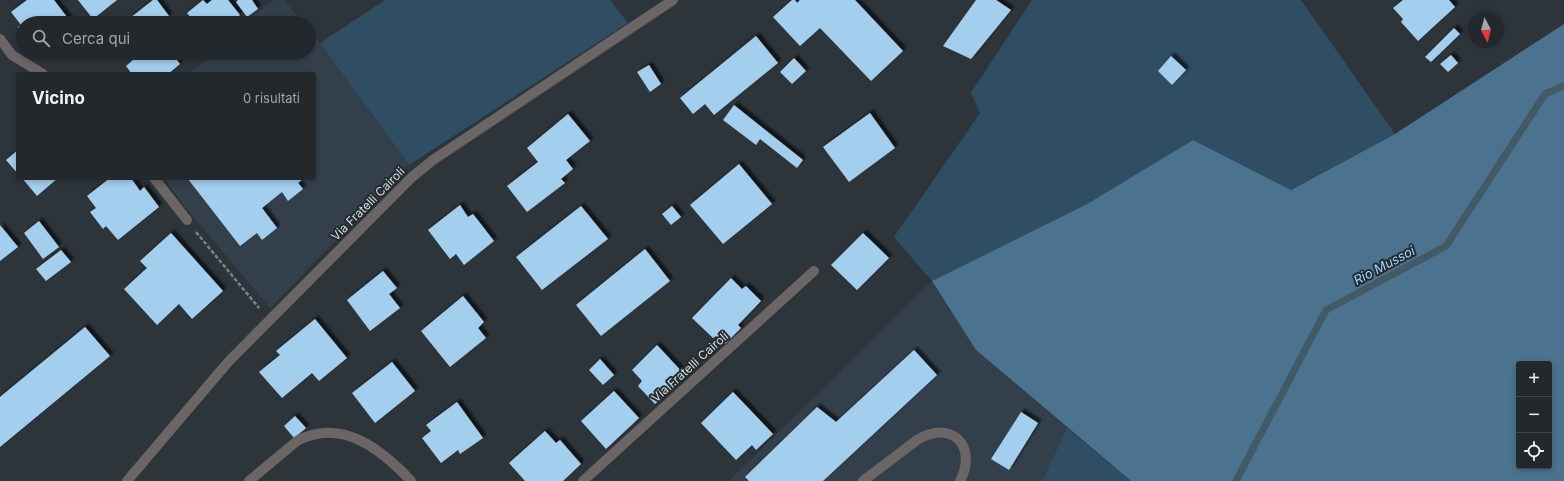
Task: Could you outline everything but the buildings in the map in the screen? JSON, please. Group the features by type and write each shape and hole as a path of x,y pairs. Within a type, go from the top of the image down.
{"street":[{"name":"Via Fratelli Cairoli","path":"127,481 229,361 408,182 433,160 674,0"},
{"path":"0,39 12,55 16,57"},
{"path":"20,60 40,72"},
{"path":"156,180 187,220"},
{"name":"Via Fratelli Cairoli","path":"583,481 814,271"},
{"path":"863,481 926,434 936,432 956,436 963,443 966,453 966,465 960,481"},
{"path":"249,481 297,441 305,436 325,433 346,434 368,444 390,460 411,481"}],"path":[{"path":"187,220 269,321"}],"shaded area":[{"path":"274,0 284,0 297,16 253,16"},
{"path":"385,0 610,0 628,23 409,165 320,43"},
{"path":"1032,0 1301,0 1395,134 1291,190 1193,140 1087,204 932,281 894,237 980,113 971,93"},
{"path":"1564,24 1564,481 1131,481 976,350 932,281 1087,204 1193,140 1291,190 1395,134"},
{"path":"316,38 409,165 270,308 181,202 165,180 316,180 316,72 191,72 206,60 316,60"},
{"path":"932,281 976,350 1067,428 1042,481 729,481"},
{"path":"1067,428 1131,481 1042,481"}],"waterway":[{"name":"Rio Mussoi","path":"1236,481 1326,310 1446,246 1545,94 1564,86"}]}
